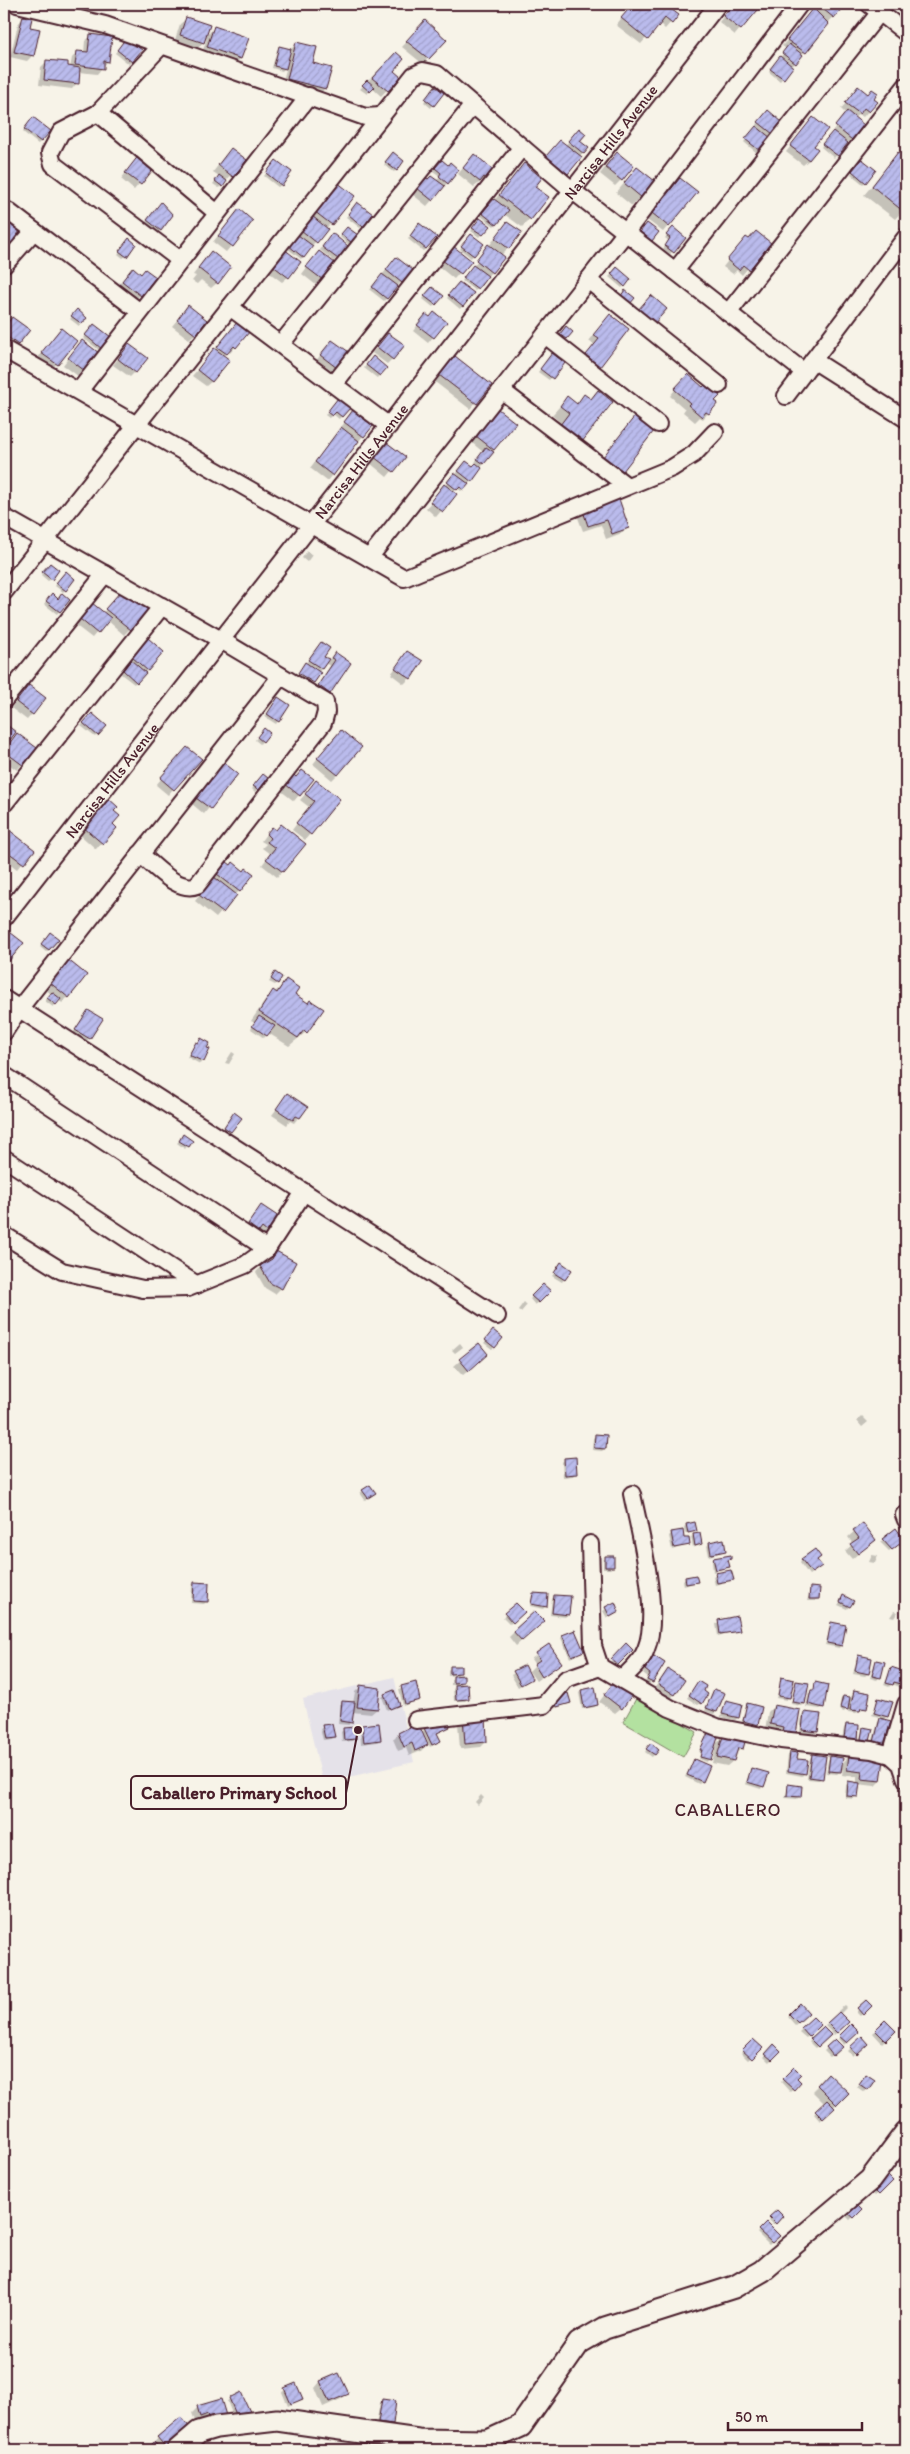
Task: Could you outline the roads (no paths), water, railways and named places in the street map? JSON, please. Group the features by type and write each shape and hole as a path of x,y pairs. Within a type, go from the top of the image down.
{"street":[{"path":"17,4 105,25 365,117 381,116"},
{"name":"Narcisa Hills Avenue","path":"4,918 718,4"},
{"path":"370,558 626,232 800,4"},
{"path":"675,271 874,8 906,33"},
{"path":"161,46 98,113 61,132 50,153 54,164 180,260"},
{"path":"4,592 414,74 424,71 437,74 573,191 728,313 808,366 906,419"},
{"path":"728,313 906,86"},
{"path":"79,391 308,96"},
{"path":"281,344 473,105"},
{"path":"98,113 217,213"},
{"path":"334,384 522,147"},
{"path":"8,211 140,312"},
{"path":"4,265 34,231"},
{"path":"786,396 906,237"},
{"path":"588,280 719,385"},
{"path":"230,306 389,426"},
{"path":"544,335 658,424"},
{"path":"4,349 404,578 672,468 694,454 715,432"},
{"path":"502,390 627,486"},
{"path":"4,517 162,606 280,677 326,702 323,723 197,885 190,888 180,885 140,854"},
{"path":"4,700 105,574"},
{"path":"4,804 162,606"},
{"path":"4,1032 19,1009 280,677"},
{"path":"4,999 497,1316"},
{"path":"4,1075 267,1249"},
{"path":"4,1158 196,1285"},
{"path":"4,1235 62,1271 143,1289 188,1288 245,1265 267,1249 304,1192"},
{"path":"622,1679 636,1666 647,1649 651,1615 646,1561 632,1494"},
{"path":"590,1544 593,1646 600,1667 670,1708 717,1727 781,1740 872,1750 891,1755 901,1764 906,1779"},
{"path":"416,1720 544,1705 566,1679 600,1667"},
{"path":"891,1755 906,1704"},
{"path":"178,2450 199,2432 216,2427 277,2420 418,2440 488,2440 521,2426 579,2343 605,2328 734,2286 762,2271 870,2180 906,2132"}],"place":[{"name":"Caballero Primary School","path":"358,1730"}],"district":[{"name":"CABALLERO","path":"728,1810"}]}
